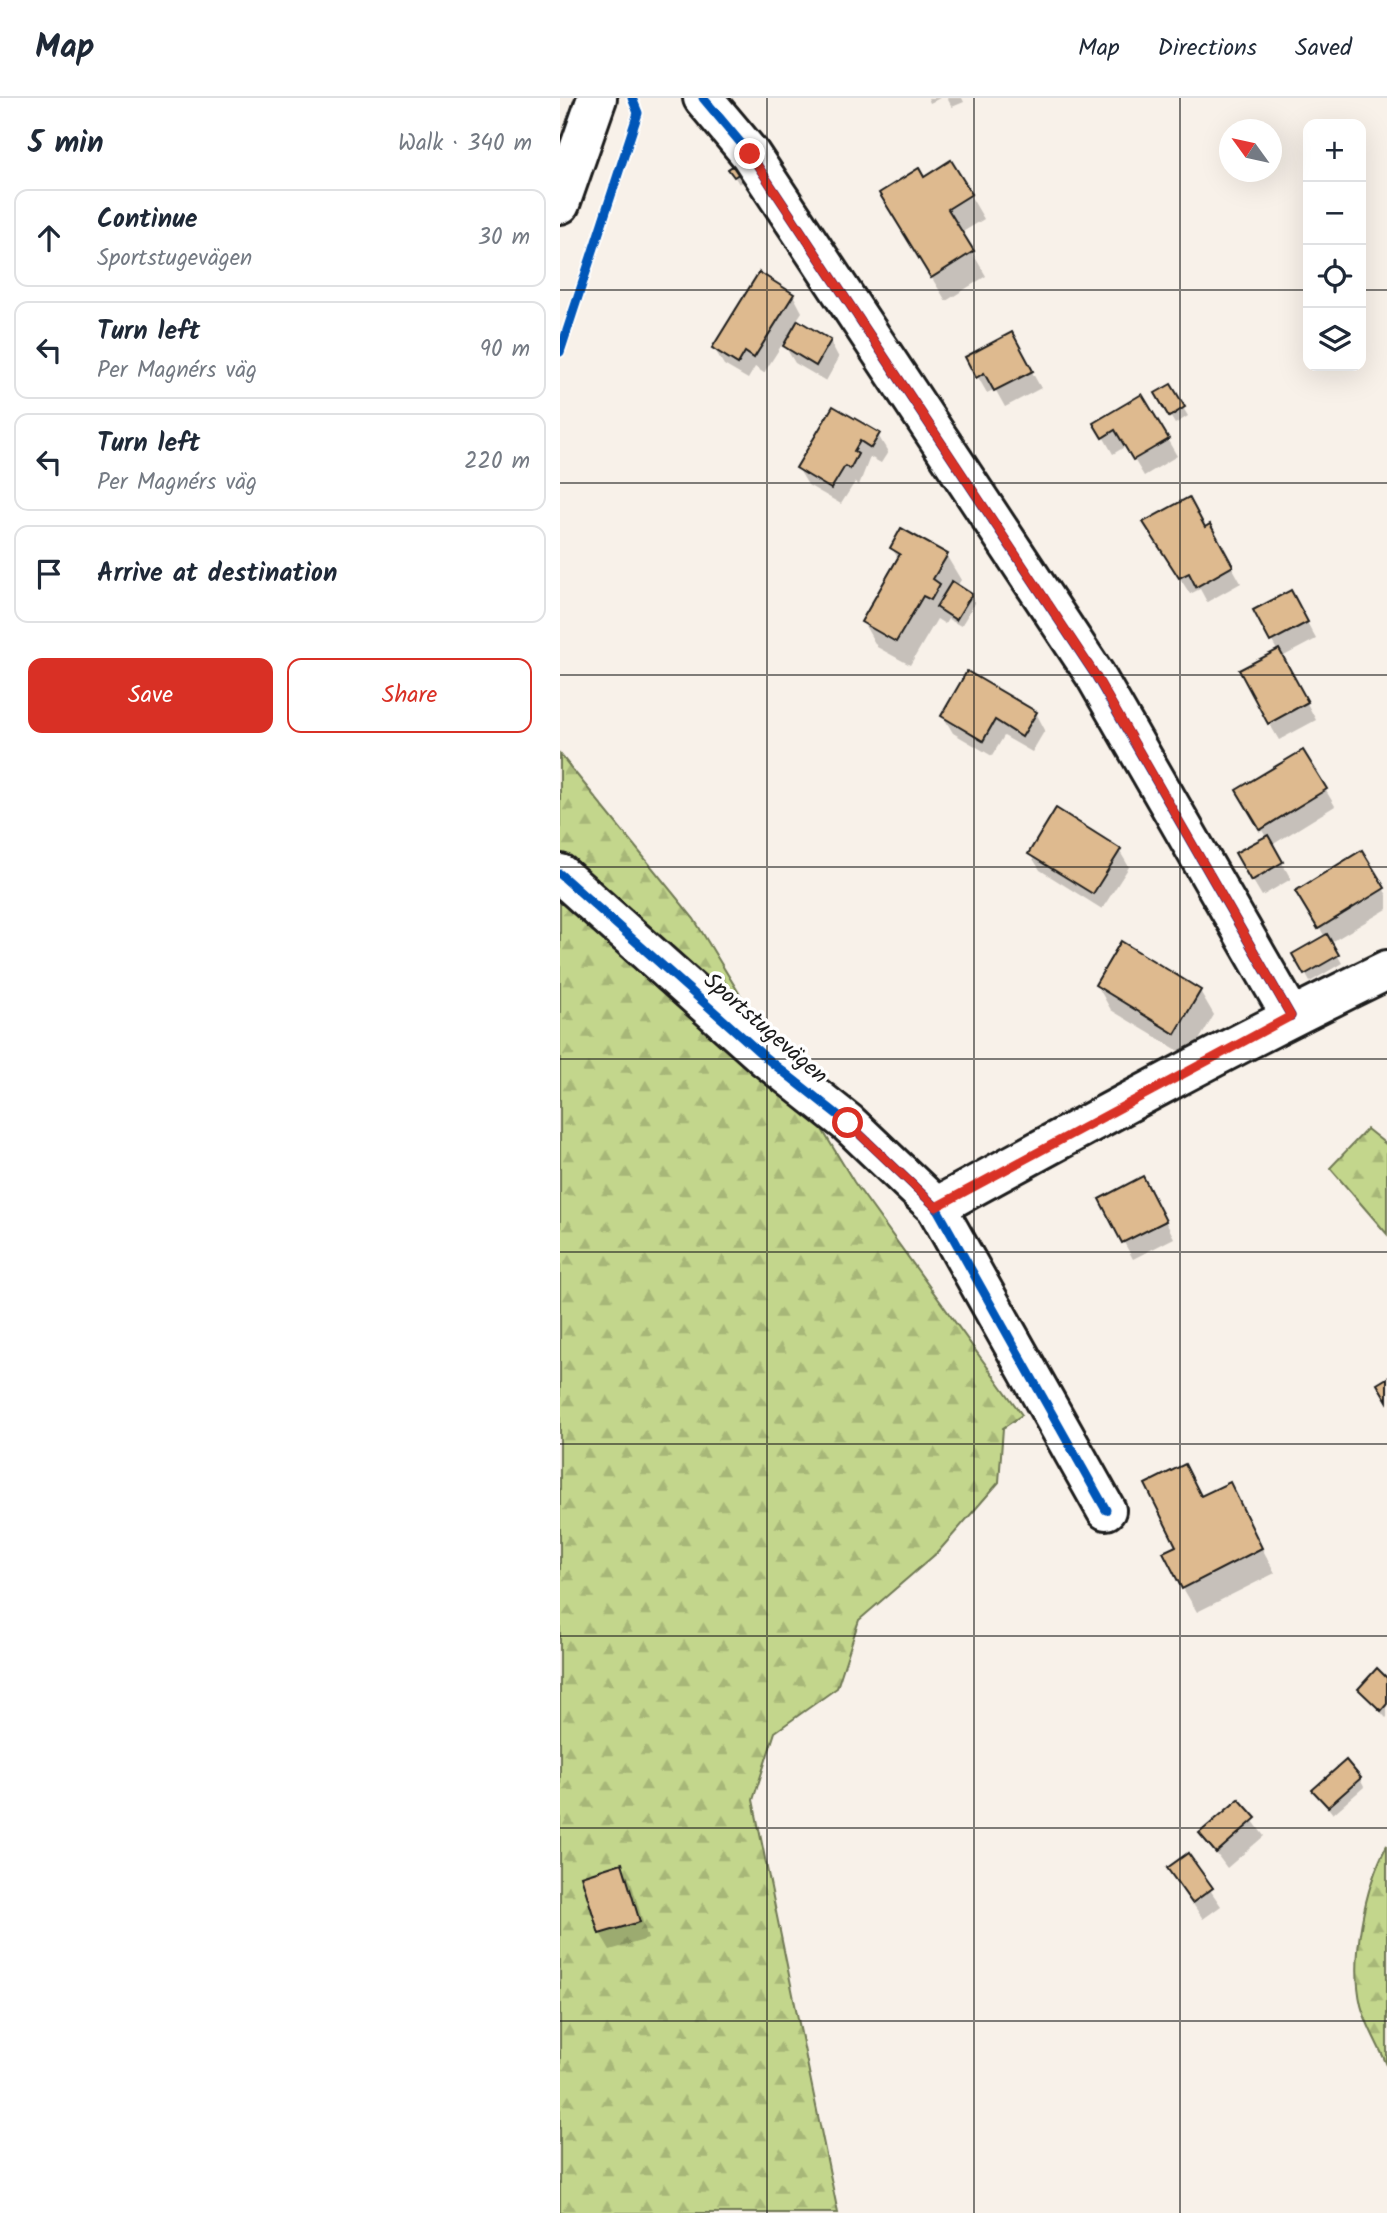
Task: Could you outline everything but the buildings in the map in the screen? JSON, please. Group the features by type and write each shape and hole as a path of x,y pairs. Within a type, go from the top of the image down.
{"street":[{"path":"560,204 597,98"},
{"path":"703,98 750,154 1096,676 1291,1016"},
{"name":"Sportstugevägen","path":"560,874 766,1058 848,1123 936,1207 1106,1510"},
{"path":"936,1207 1291,1016 1387,970"}],"green space":[{"path":"560,754 694,919 854,1182 1022,1415 1003,1428 999,1482 938,1552 859,1620 837,1688 775,1732 753,1800 838,2213 560,2213"},
{"path":"1367,1129 1387,1145 1387,1234 1330,1168"},
{"path":"1387,1845 1387,2065 1363,2013 1357,1966 1366,1902"}],"cycle path":[{"path":"560,352 638,113 632,98"},
{"path":"703,98 750,154 1095,675 1291,1016"},
{"path":"560,874 766,1058 848,1123 936,1207 1106,1510"}],"route":[{"path":"750,154 1096,676 1291,1016 936,1207 848,1123"}]}
